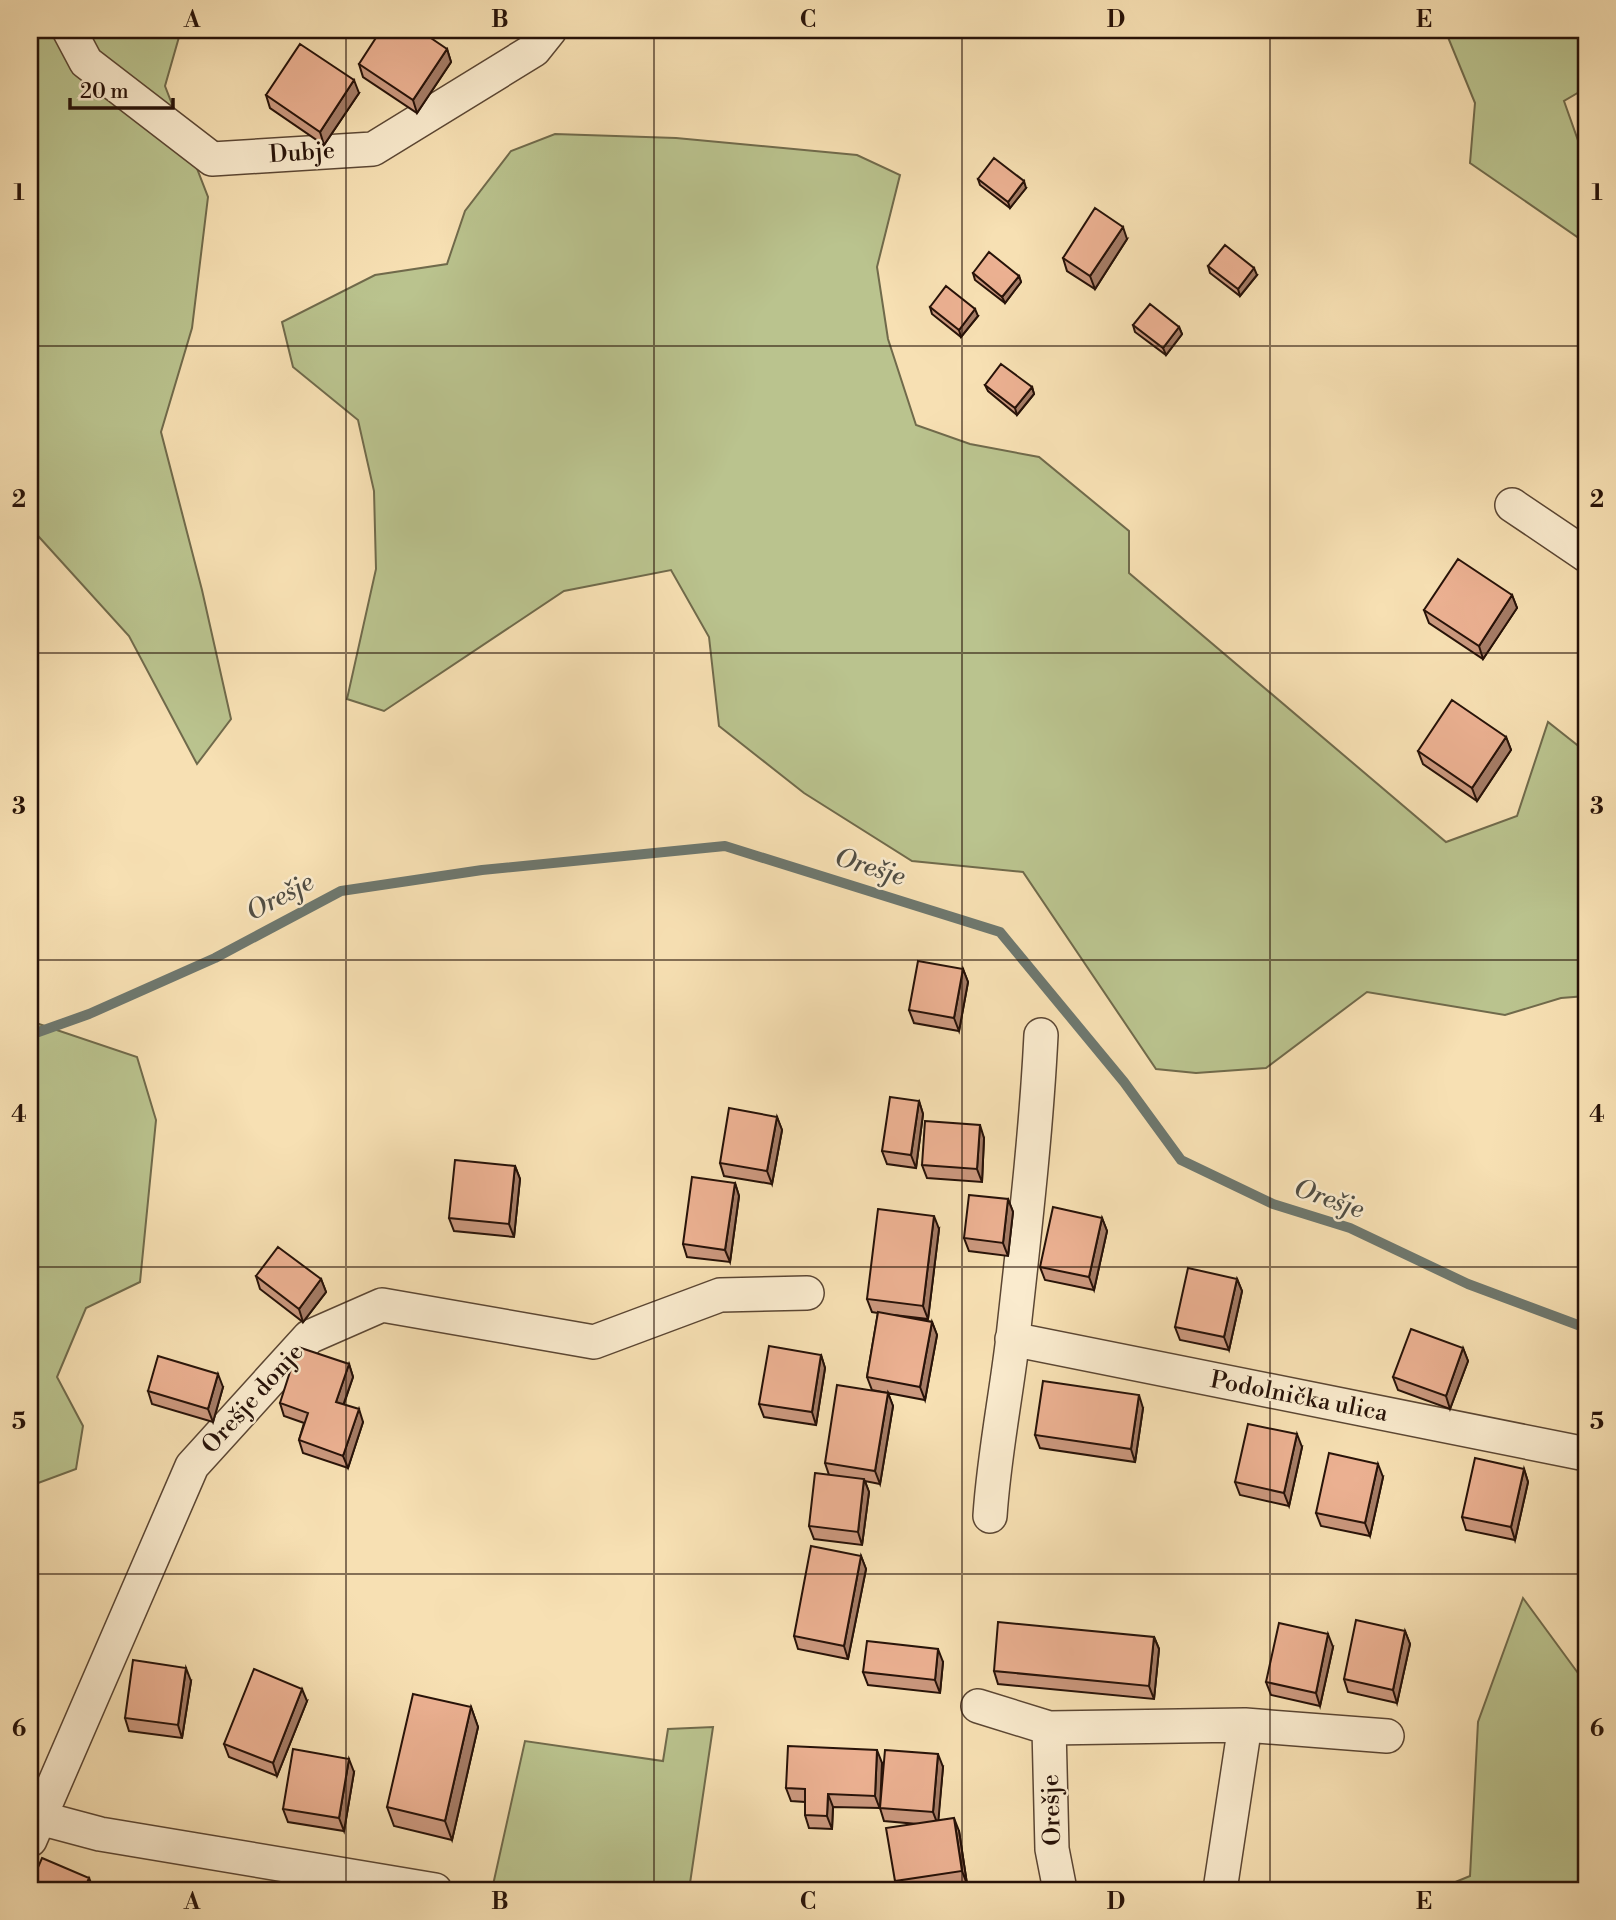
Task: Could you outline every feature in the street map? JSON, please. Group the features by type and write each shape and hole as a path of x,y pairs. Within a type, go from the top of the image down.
{"street":[{"name":"Dubje","path":"69,30 86,62 212,159 373,149 534,50 550,30"},
{"path":"1512,505 1586,555"},
{"path":"990,1516 993,1462 1012,1339 1036,1125 1041,1035"},
{"name":"Orešje donje","path":"435,1890 100,1834 35,1829 192,1466 309,1337 382,1305 594,1342 720,1295 807,1293"},
{"name":"Podolnička ulica","path":"1012,1339 1586,1454"},
{"path":"978,1706 1049,1728 1245,1726 1387,1736"},
{"path":"1220,1890 1245,1726"},
{"name":"Orešje","path":"1049,1728 1052,1849 1060,1890"}],"green space":[{"path":"30,30 181,30 165,86 208,197 192,328 161,432 202,590 231,719 197,764 129,636 30,527"},
{"path":"1445,30 1586,30 1586,88 1564,101 1586,163 1586,243 1470,163 1475,103"},
{"path":"555,134 676,138 857,155 900,175 877,267 888,339 916,425 970,444 1039,457 1129,531 1129,573 1446,842 1517,816 1548,722 1586,752 1586,996 1561,998 1505,1015 1367,992 1266,1068 1196,1073 1156,1069 1023,872 912,861 804,793 719,726 709,637 671,570 564,591 384,711 347,699 376,569 374,491 358,420 293,367 282,322 375,275 447,264 465,211 511,151"},
{"path":"30,1021 137,1057 156,1120 140,1282 86,1308 57,1377 83,1426 76,1469 30,1486"},
{"path":"1523,1598 1586,1684 1586,1890 1436,1890 1470,1876 1478,1722"},
{"path":"713,1727 689,1890 498,1890 493,1885 525,1741 663,1761 668,1729"}],"building":[{"path":"381,30 419,30 447,49 413,100 359,64"},
{"path":"300,44 354,80 320,132 266,95"},
{"path":"994,158 1024,181 1008,202 978,179"},
{"path":"1095,208 1123,227 1090,276 1063,258"},
{"path":"1225,245 1254,268 1238,289 1208,266"},
{"path":"989,252 1019,276 1002,297 973,273"},
{"path":"946,286 975,309 959,330 930,307"},
{"path":"1150,304 1179,327 1163,348 1133,325"},
{"path":"1001,364 1032,387 1015,408 985,385"},
{"path":"1458,559 1512,595 1479,646 1424,610"},
{"path":"1452,700 1506,737 1472,788 1418,751"},
{"path":"918,961 963,969 954,1018 909,1010"},
{"path":"890,1097 919,1101 911,1155 882,1151"},
{"path":"729,1108 777,1117 767,1171 720,1163"},
{"path":"925,1121 980,1125 977,1169 922,1165"},
{"path":"455,1160 515,1166 509,1224 449,1218"},
{"path":"692,1177 735,1183 725,1250 683,1244"},
{"path":"969,1195 1008,1199 1003,1243 964,1238"},
{"path":"1053,1207 1102,1218 1089,1277 1040,1267"},
{"path":"878,1209 934,1216 923,1306 867,1299"},
{"path":"278,1247 321,1279 299,1309 256,1276"},
{"path":"1188,1268 1237,1279 1224,1337 1175,1327"},
{"path":"878,1312 932,1322 920,1387 867,1377"},
{"path":"1411,1329 1463,1348 1446,1396 1393,1377"},
{"path":"769,1346 821,1355 812,1412 759,1404"},
{"path":"298,1347 349,1364 336,1402 359,1409 343,1456 299,1440 308,1413 280,1403"},
{"path":"158,1356 218,1374 208,1409 148,1391"},
{"path":"1043,1381 1139,1395 1131,1449 1035,1435"},
{"path":"837,1385 888,1393 875,1471 825,1463"},
{"path":"1248,1424 1297,1434 1284,1493 1235,1482"},
{"path":"1329,1453 1378,1464 1365,1523 1316,1513"},
{"path":"1475,1458 1524,1469 1511,1527 1462,1517"},
{"path":"815,1473 864,1479 858,1532 809,1526"},
{"path":"811,1546 861,1556 844,1646 794,1636"},
{"path":"1356,1620 1405,1631 1393,1690 1344,1679"},
{"path":"998,1622 1154,1637 1149,1686 994,1671"},
{"path":"1279,1623 1328,1634 1316,1693 1266,1682"},
{"path":"867,1641 938,1649 935,1680 863,1672"},
{"path":"133,1660 186,1668 178,1725 125,1718"},
{"path":"254,1669 302,1689 273,1763 224,1744"},
{"path":"413,1694 471,1707 445,1821 387,1807"},
{"path":"788,1746 877,1750 875,1796 828,1794 827,1816 805,1815 805,1789 786,1788"},
{"path":"293,1749 349,1759 339,1818 283,1809"},
{"path":"885,1750 938,1754 933,1812 880,1808"},
{"path":"954,1818 962,1871 895,1881 886,1828"},
{"path":"42,1858 89,1878 84,1890 30,1890"}],"waterway":[{"name":"Orešje","path":"30,1035 89,1014 215,958 341,891 482,870 725,846 1000,932 1124,1082 1181,1160 1273,1204 1350,1228 1468,1284 1586,1328"}]}
